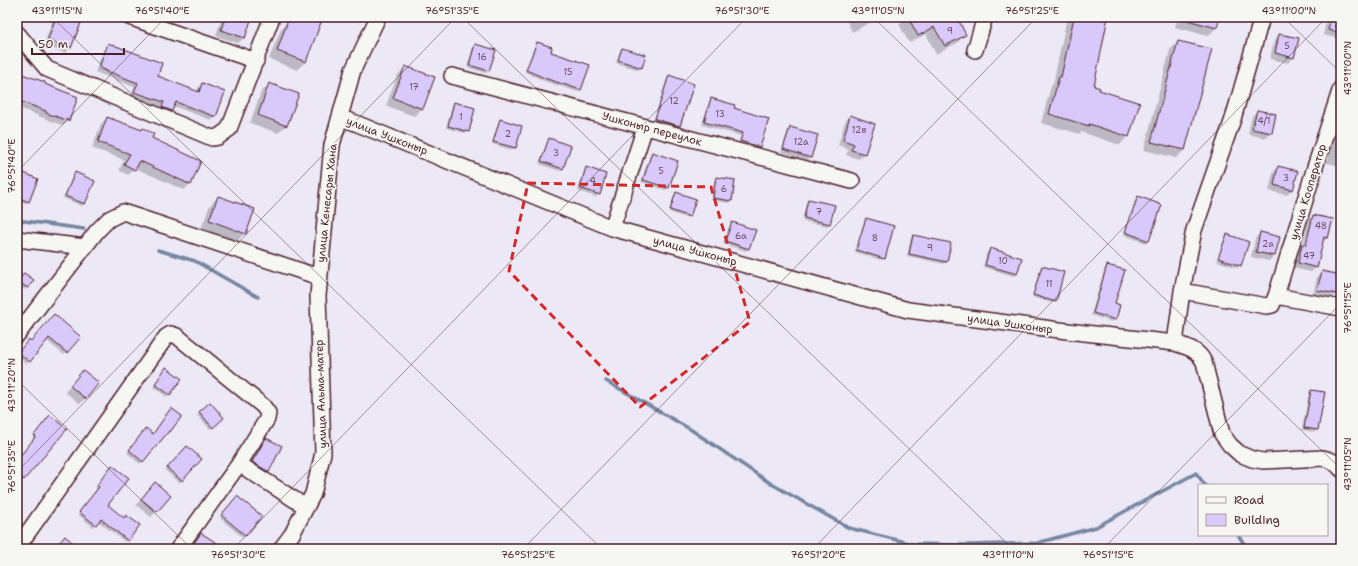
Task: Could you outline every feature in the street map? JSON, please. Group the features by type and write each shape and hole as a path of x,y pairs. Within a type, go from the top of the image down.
{"street":[{"path":"128,17 256,61"},
{"path":"17,33 47,69 212,138 218,137 229,129 272,17"},
{"name":"улица Кенесары Хана","path":"319,276 332,145 353,70 378,17"},
{"path":"975,50 985,17"},
{"path":"1175,343 1182,291 1194,230 1233,119 1262,17"},
{"name":"Ушконыр переулок","path":"452,76 852,181"},
{"name":"улица Кооператор","path":"1276,296 1315,167 1341,88"},
{"name":"улица Ушконыр","path":"340,118 502,182 612,228 908,310 1066,331 1175,343 1191,348 1201,355 1204,362 1222,434 1230,445 1240,454 1252,460 1263,461 1323,458 1331,460 1341,469"},
{"path":"612,228 645,127"},
{"path":"17,335 97,231 109,219 123,212 319,276"},
{"path":"17,239 85,247"},
{"name":"улица Альма-матер","path":"281,549 292,534 313,494 323,453 318,296 319,276"},
{"path":"1182,291 1266,306 1272,305 1276,296 1341,308"},
{"path":"17,548 166,337 171,334 177,336 257,401 268,413 267,419 239,464 178,549"},
{"path":"239,464 306,507"}],"highlighted area":[{"path":"528,183 711,187 750,322 640,407 509,271"}],"building":[{"path":"56,17 64,17 81,23 71,48 48,39"},
{"path":"225,17 252,17 245,38 221,30"},
{"path":"289,17 323,17 306,62 277,51"},
{"path":"908,17 957,17 966,35 945,46 934,27 918,36"},
{"path":"1074,17 1108,17 1094,86 1100,88 1099,90 1140,103 1129,137 1089,124 1089,126 1049,114 1059,77 1061,77"},
{"path":"1188,17 1220,17 1217,28 1187,20"},
{"path":"1331,17 1341,17 1341,33 1328,30"},
{"path":"1279,34 1299,38 1294,58 1275,53"},
{"path":"1178,41 1212,49 1185,150 1151,142"},
{"path":"537,42 552,47 551,52 590,65 581,90 547,79 526,70"},
{"path":"108,43 162,63 158,76 199,92 202,83 225,92 216,117 176,102 172,111 162,107 164,102 134,92 138,83 99,68"},
{"path":"475,44 496,50 489,71 469,65"},
{"path":"622,48 646,55 642,68 618,60"},
{"path":"405,66 435,77 423,109 393,98"},
{"path":"22,74 45,82 45,84 78,97 69,121 17,100 17,88"},
{"path":"669,75 694,84 680,126 655,119"},
{"path":"269,83 299,94 287,126 258,115"},
{"path":"711,98 735,105 734,108 769,119 760,147 740,141 743,133 704,122"},
{"path":"454,102 475,108 469,132 448,126"},
{"path":"1257,110 1276,114 1272,133 1252,129"},
{"path":"850,115 875,124 865,154 851,150 854,144 843,140"},
{"path":"107,117 142,130 143,128 154,134 152,138 201,161 191,185 140,161 135,170 124,164 130,154 98,142"},
{"path":"500,119 522,126 516,148 493,142"},
{"path":"790,127 818,135 811,158 783,149"},
{"path":"549,138 571,146 563,169 541,161"},
{"path":"652,152 678,161 669,188 643,180"},
{"path":"1278,166 1298,171 1293,190 1274,185"},
{"path":"586,167 606,174 600,195 580,188"},
{"path":"17,170 38,179 29,202 17,197"},
{"path":"75,172 95,181 85,204 65,196"},
{"path":"716,177 735,180 732,201 713,198"},
{"path":"676,192 696,199 690,217 670,210"},
{"path":"218,196 255,209 246,234 209,220"},
{"path":"1138,196 1162,205 1149,241 1125,232"},
{"path":"808,199 835,205 830,224 804,218"},
{"path":"1313,215 1333,219 1328,238 1324,237 1317,268 1298,263 1302,244 1306,245"},
{"path":"866,218 894,226 885,259 856,250"},
{"path":"732,222 756,230 749,249 725,241"},
{"path":"1260,232 1280,237 1275,256 1256,252"},
{"path":"1227,234 1249,242 1241,266 1218,258"},
{"path":"913,235 951,243 947,262 909,254"},
{"path":"990,248 1022,258 1017,274 985,265"},
{"path":"1107,265 1125,270 1115,303 1120,305 1116,320 1093,313"},
{"path":"1042,266 1064,272 1056,302 1033,295"},
{"path":"1322,271 1341,275 1337,294 1317,290"},
{"path":"24,273 34,280 28,288 18,282"},
{"path":"54,314 81,337 67,353 49,338 30,362 18,353 29,339 31,341"},
{"path":"166,367 182,379 170,395 155,384"},
{"path":"83,370 99,383 86,399 70,386"},
{"path":"1311,390 1325,392 1318,430 1304,428"},
{"path":"210,402 224,418 213,428 199,412"},
{"path":"171,408 182,416 143,462 129,450 146,428 153,434"},
{"path":"50,415 67,429 24,480 17,474 17,460"},
{"path":"266,438 282,446 269,472 252,462"},
{"path":"187,446 202,459 182,481 167,468"},
{"path":"112,465 129,478 108,505 124,518 126,515 140,525 128,541 101,519 96,525 79,512 99,487 97,485"},
{"path":"155,482 171,496 157,512 141,499"},
{"path":"237,496 262,516 246,536 221,515"},
{"path":"201,533 226,549 190,549"},
{"path":"65,536 80,549 54,549"}],"waterway":[{"path":"17,220 84,229"},
{"path":"158,250 195,261 258,297"},
{"path":"606,381 690,429 770,483 849,528 913,544 968,545 1037,543 1096,527 1196,473 1204,484"},
{"path":"1239,536 1248,549"}]}
